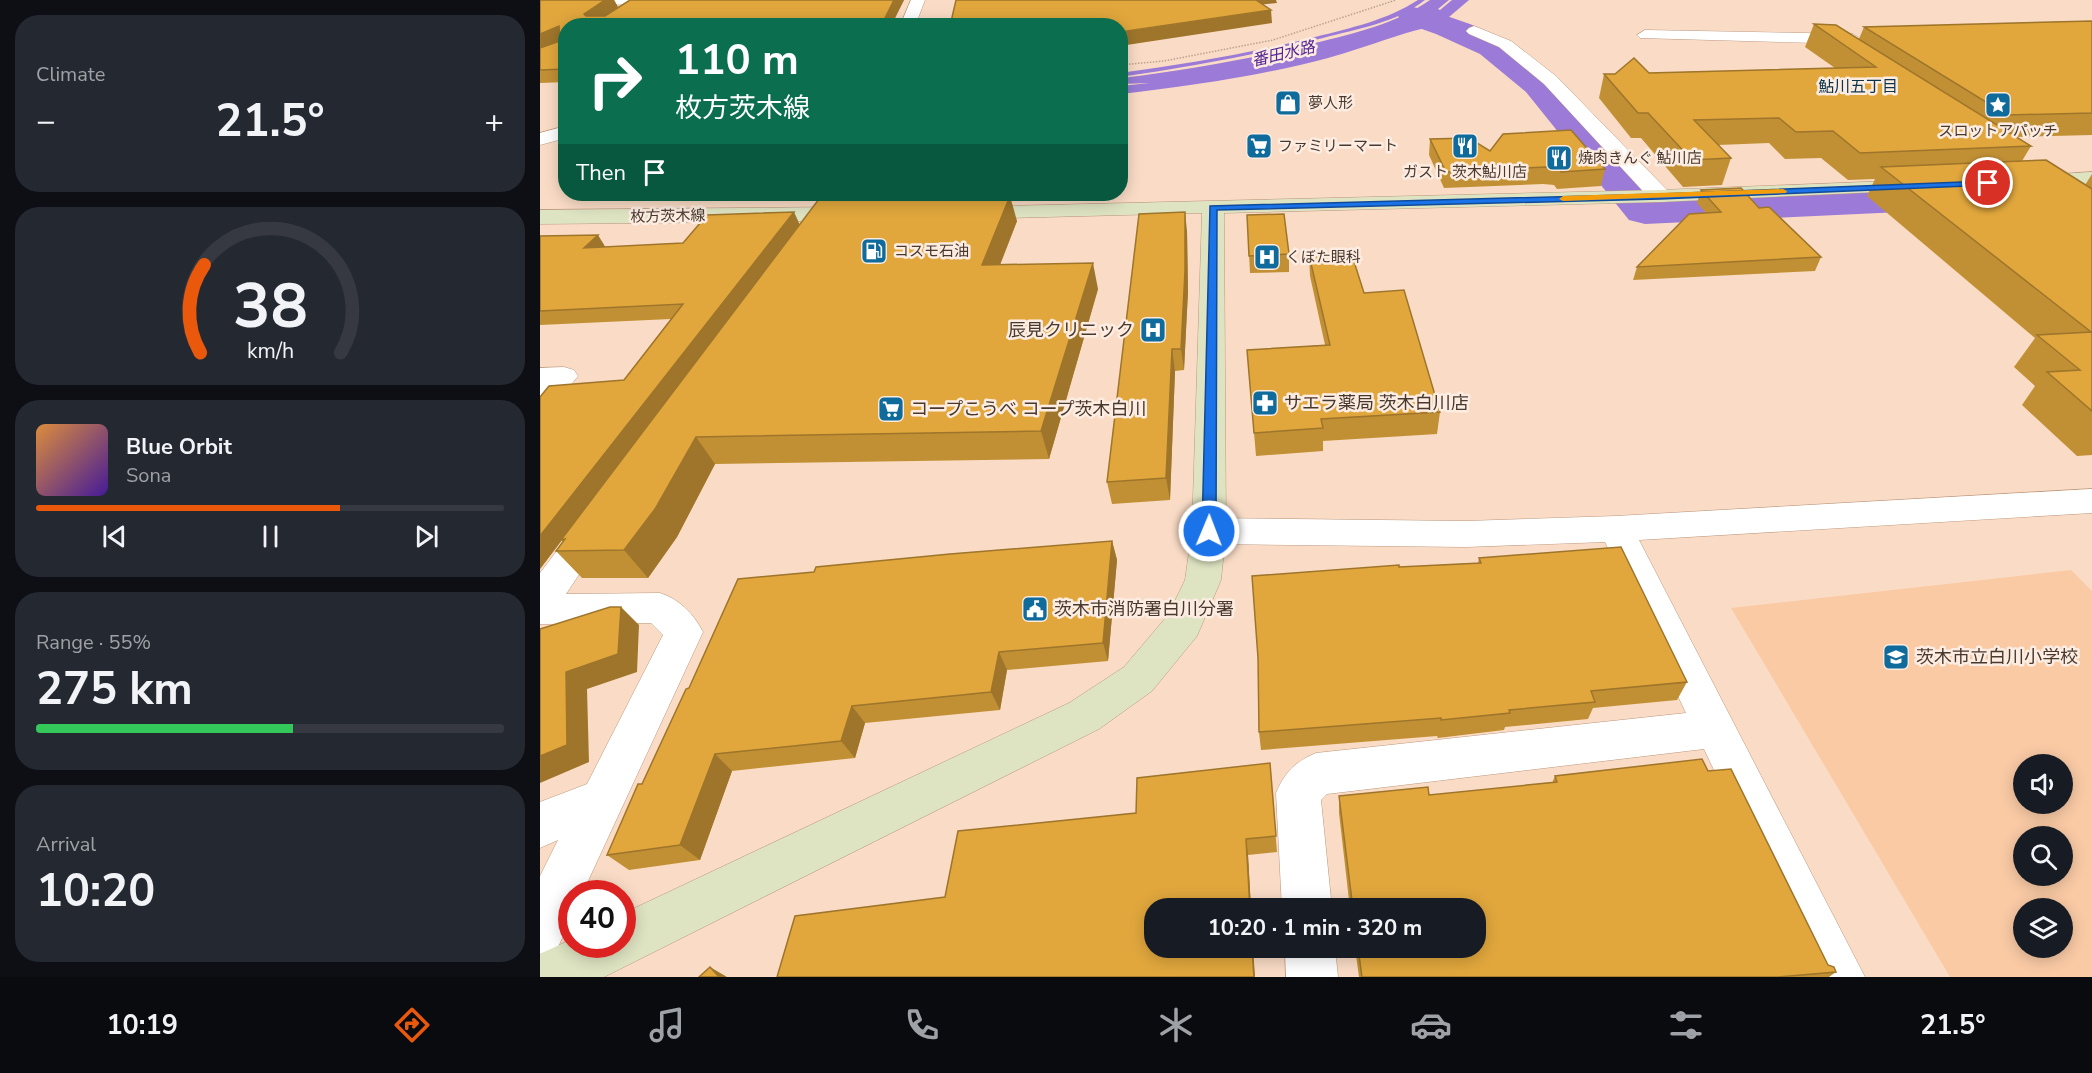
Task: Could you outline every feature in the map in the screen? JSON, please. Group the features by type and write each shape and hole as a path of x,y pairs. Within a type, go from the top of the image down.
{"main road":[{"path":"620,14 639,2"},
{"path":"2063,200 2029,178 2092,178"},
{"path":"953,212 1655,196 1941,185"},
{"path":"636,934 1084,716 1138,679 1183,625 1203,580 1209,531 1213,207"},
{"name":"枚方茨木線","path":"540,217 870,213"},
{"path":"548,977 587,958"}],"street":[{"path":"540,1 747,0"},
{"path":"910,18 918,0"},
{"path":"1474,31 1505,44 1550,80 1655,196"},
{"path":"1646,36 1868,39"},
{"path":"1832,40 1861,59"},
{"path":"540,139 558,134"},
{"path":"802,243 823,214"},
{"path":"540,377 564,376 540,403"},
{"path":"1209,531 1466,534 1616,530 2092,501"},
{"path":"540,601 611,504"},
{"path":"1616,530 1839,977"},
{"path":"540,609 660,608 684,632 540,929"},
{"path":"1306,898 1298,793 1316,774 1714,729"},
{"path":"540,825 601,801"},
{"path":"1311,958 1312,977"}],"path":[{"path":"1128,64 1164,61 1273,40 1396,0"}],"shaded area":[{"name":"茨木市立白川小学校","path":"2071,570 2092,591 2092,977 1950,977 1731,608"}],"water":[{"name":"番田水路","path":"1430,0 1449,0 1438,9 1440,10 1452,0 1469,0 1449,17 1452,23 1406,33 1328,58 1225,80 1128,93 1128,85 1149,83 1128,84 1128,77 1218,64 1330,39 1389,22"}],"building":[{"path":"540,0 605,0 584,14 586,16 605,16 630,0 894,0 885,18 558,18 558,26 540,34"},
{"path":"956,0 1256,0 1271,10 1128,31 1128,18 952,18"},
{"path":"2092,21 2092,113 2007,115 1864,27"},
{"path":"1814,24 1836,25 2031,146 1860,153 1833,131 1796,132 1779,118 1694,120 1731,158 1692,160 1648,113 1638,113 1604,74 1615,74 1634,58 1649,73 1876,67"},
{"path":"558,42 558,69 540,70 540,48"},
{"path":"1571,130 1605,169 1561,172 1558,168 1546,167 1446,172 1430,139 1469,138 1490,151 1503,134"},
{"path":"2046,160 2092,189 2092,411 2047,372 2080,370 2037,335 2091,332 1881,167"},
{"path":"1741,188 1759,208 1769,207 1821,257 1637,267 1689,214 1721,212 1701,190"},
{"path":"817,201 1008,201 982,265 1093,263 1041,431 696,437 655,509 624,550 556,551 565,539 561,540"},
{"path":"794,212 540,536 540,397 549,386 624,380 683,304 540,311 540,236 598,235 584,248 683,243 707,215"},
{"path":"1185,212 1181,349 1172,349 1166,478 1107,482 1139,214"},
{"path":"1284,214 1289,254 1249,256 1247,215"},
{"path":"1351,252 1364,293 1404,290 1440,412 1321,419 1323,428 1254,433 1247,350 1330,345 1309,255"},
{"path":"1112,541 1103,643 999,652 991,692 852,706 841,741 715,754 680,845 607,855 638,784 642,784 686,689 689,688 738,579 814,572 816,567"},
{"path":"1621,547 1687,682 1591,691 1595,702 1509,710 1510,713 1259,732 1258,658 1252,576 1399,565 1399,567 1481,563 1479,558"},
{"path":"610,607 621,607 618,654 566,672 567,745 540,756 540,629"},
{"path":"1702,759 1708,771 1731,769 1828,965 1834,967 1836,972 1778,977 1362,977 1359,958 1486,958 1486,898 1352,898 1339,796 1428,787 1429,795 1557,782 1555,776"},
{"path":"1270,763 1276,836 1246,839 1249,898 1144,898 1144,958 1253,958 1254,977 777,977 795,916 945,897 958,831 1136,813 1137,778"},
{"path":"710,967 719,977 699,977"}],"waterway":[{"name":"番田水路","path":"1128,74 1222,59 1349,30 1399,13 1422,0"},
{"path":"1413,16 1447,27 1492,47 1539,84 1645,210 2092,190"}],"slow traffic":[{"path":"1563,199 1783,191"}],"place":[{"name":"夢人形","path":"1288,103"},
{"name":"スロットアパッチ","path":"1998,105"},
{"name":"ファミリーマート","path":"1259,146"},
{"name":"ガスト 茨木鮎川店","path":"1465,146"},
{"name":"焼肉きんぐ 鮎川店","path":"1559,158"},
{"name":"コスモ石油","path":"874,251"},
{"name":"くぼた眼科","path":"1267,257"},
{"name":"辰見クリニック","path":"1153,330"},
{"name":"サエラ薬局 茨木白川店","path":"1265,403"},
{"name":"コープこうべ コープ茨木白川","path":"891,409"},
{"name":"茨木市消防署白川分署","path":"1035,609"},
{"name":"茨木市立白川小学校","path":"1896,657"}],"district":[{"name":"鮎川五丁目","path":"1858,86"}],"route":[{"path":"1209,531 1213,207 1660,196 1988,183"}]}
